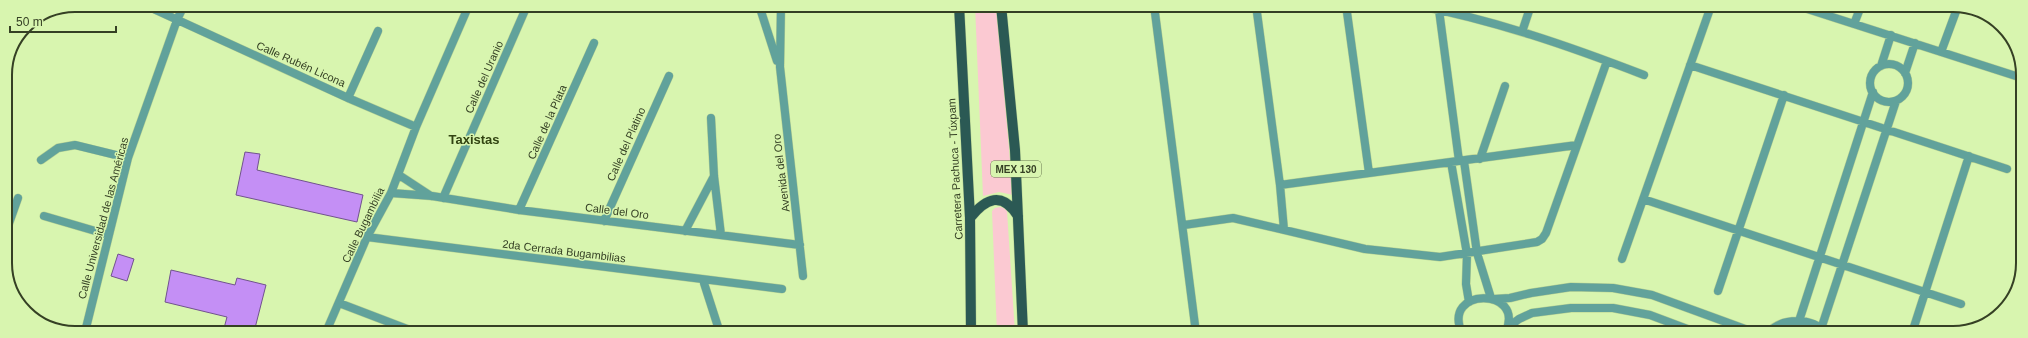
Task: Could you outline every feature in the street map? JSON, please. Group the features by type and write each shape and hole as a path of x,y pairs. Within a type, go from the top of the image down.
{"main road":[{"name":"Carretera Pachuca - Túxpam","path":"959,12 970,218 971,326"},
{"name":"MEX 130","path":"1002,12 1015,150 1023,326"},
{"path":"970,218 980,206 992,200 1001,201 1011,206 1018,216"}],"street":[{"name":"Calle Rubén Licona","path":"160,12 348,98 416,127"},
{"name":"Calle Universidad de las Américas","path":"86,326 128,158 181,12"},
{"name":"Calle Bugambilia","path":"329,326 367,237 391,193 416,127 467,12"},
{"name":"Calle del Uranio","path":"443,198 524,12"},
{"name":"Avenida del Oro","path":"761,12 780,67"},
{"name":"Avenida del Oro","path":"781,12 780,67 803,276"},
{"path":"1155,12 1184,225 1195,326"},
{"path":"1257,12 1280,185 1284,230"},
{"path":"1347,12 1369,173"},
{"path":"1439,12 1458,161 1467,254 1466,284 1469,302"},
{"path":"1447,12 1522,32 1644,75"},
{"path":"1522,32 1530,12"},
{"path":"1622,259 1709,12"},
{"path":"1817,12 2016,76"},
{"path":"1854,24 1859,12"},
{"path":"1941,52 1956,12"},
{"path":"348,98 378,31"},
{"path":"1881,66 1891,35"},
{"name":"Calle de la Plata","path":"519,210 594,43"},
{"path":"1905,73 1915,43"},
{"path":"1184,225 1233,218 1365,249 1440,257 1537,242 1546,232 1607,61"},
{"path":"1892,64 1898,66 1905,73 1908,82 1907,89 1905,94 1896,100 1883,101 1873,92 1870,83 1871,77 1874,71 1881,66 1892,64"},
{"path":"1690,65 2008,168"},
{"name":"Calle del Platino","path":"604,221 669,76"},
{"path":"1480,159 1505,86"},
{"path":"1799,321 1873,92"},
{"path":"1718,291 1784,96"},
{"path":"1825,326 1843,265 1896,100"},
{"path":"711,118 714,176 721,235"},
{"path":"41,160 58,148 75,145 128,158"},
{"path":"1280,185 1577,145"},
{"path":"1914,326 1968,156"},
{"path":"1458,161 1477,252 1492,298 1504,306 1507,313 1506,326"},
{"name":"Calle del Oro","path":"398,175 432,196"},
{"path":"685,231 714,176"},
{"name":"Calle del Oro","path":"391,193 432,196 519,210 800,245"},
{"path":"12,215 18,198"},
{"path":"1643,199 1961,304"},
{"path":"44,216 109,235"},
{"name":"2da Cerrada Bugambilias","path":"367,237 782,289"},
{"path":"703,280 718,326"},
{"path":"1460,326 1460,315 1469,302 1476,298 1510,298 1571,287 1613,288 1652,295 1737,326"},
{"path":"339,303 399,326"},
{"path":"1511,326 1519,319 1532,313 1571,308 1613,308 1650,315 1679,326"},
{"path":"1778,326 1783,323 1799,321 1810,323 1815,326"}],"shaded area":[{"path":"975,12 998,12 1013,195 999,192 983,196"},
{"path":"995,208 1004,208 1007,211 1015,326 997,326 992,211"}],"building":[{"path":"245,152 260,154 257,170 363,195 357,222 236,195"},
{"path":"118,254 134,259 127,281 111,276"},
{"path":"171,270 235,285 237,278 266,285 256,326 225,326 227,317 165,302"}],"district":[{"name":"Taxistas","path":"474,139"}]}
